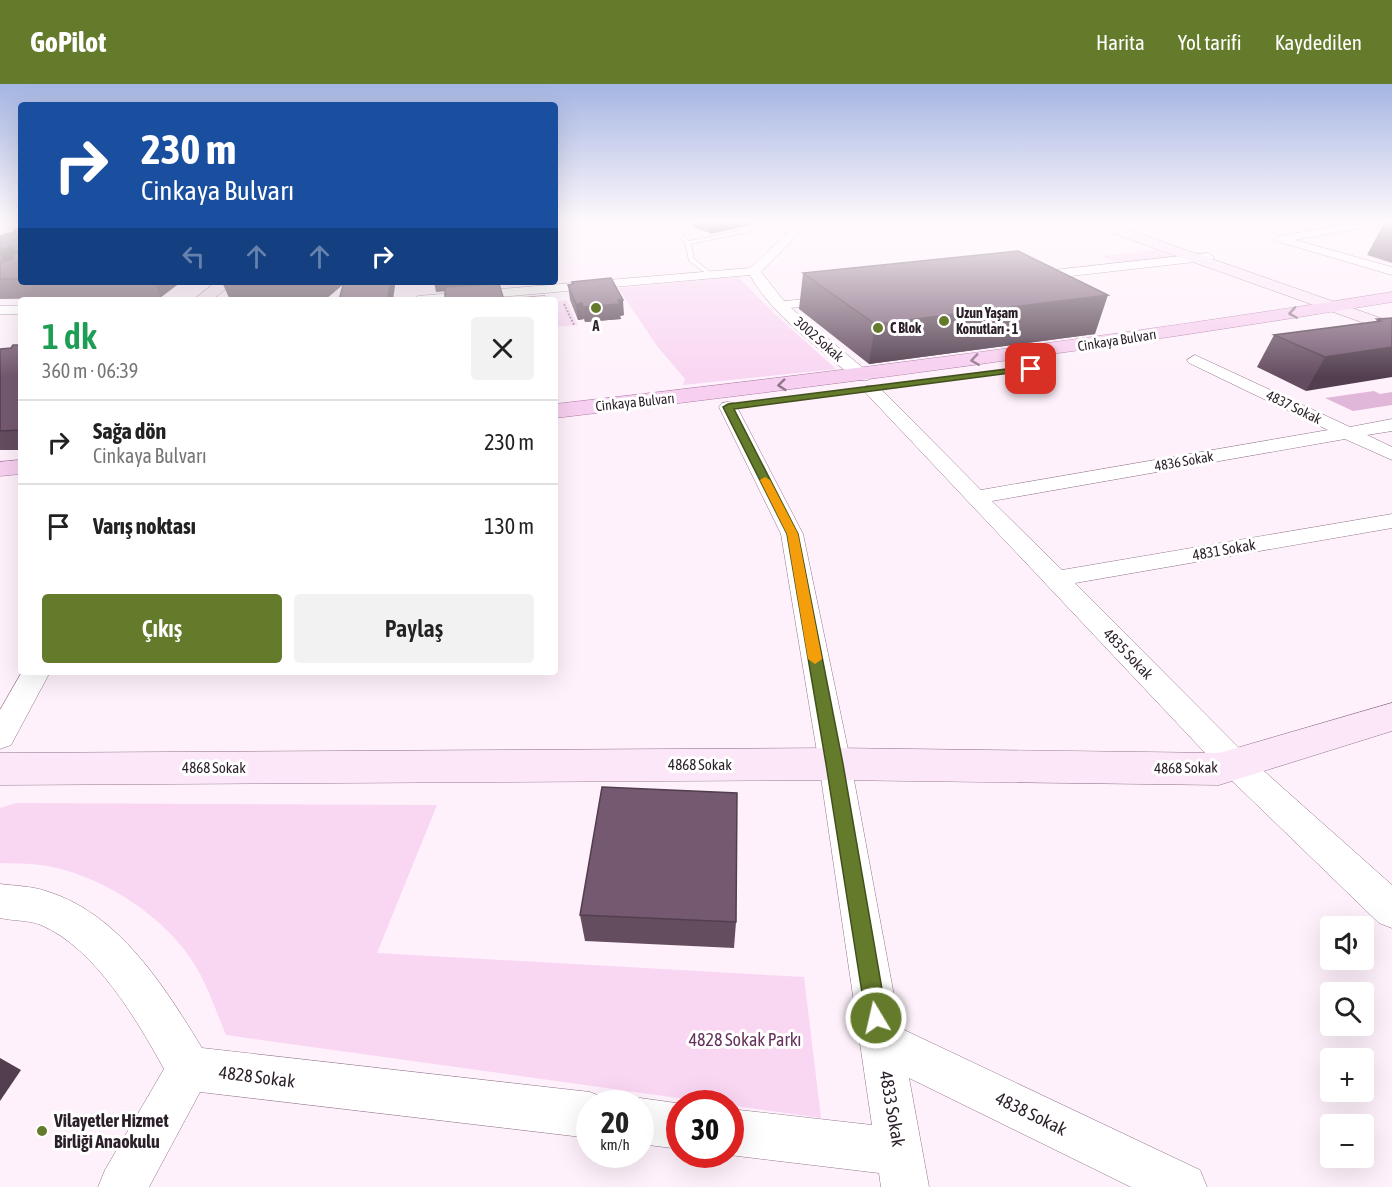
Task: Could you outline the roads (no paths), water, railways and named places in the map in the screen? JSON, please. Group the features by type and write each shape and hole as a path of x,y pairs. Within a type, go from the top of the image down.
{"main road":[{"name":"Cinkaya Bulvarı","path":"558,428 728,407 1088,345 1392,297"},
{"path":"1327,328 1387,321"},
{"name":"Cinkaya Bulvarı","path":"558,411 867,383 1292,333"},
{"path":"0,469 18,467"},
{"path":"0,488 18,486"}],"street":[{"path":"487,297 706,274"},
{"name":"3002 Sokak","path":"755,274 756,279 781,305 867,383"},
{"path":"1018,278 1050,274"},
{"path":"1249,274 1387,321"},
{"path":"205,297 223,285"},
{"path":"781,305 852,297"},
{"path":"0,310 18,310"},
{"name":"4837 Sokak","path":"1195,360 1392,454"},
{"name":"4835 Sokak","path":"867,383 1236,765 1392,910"},
{"name":"4833 Sokak","path":"728,407 792,534 835,764 903,1169"},
{"name":"4836 Sokak","path":"976,497 1392,425"},
{"name":"4831 Sokak","path":"1055,579 1392,521"},
{"path":"0,737 34,675"},
{"name":"4868 Sokak","path":"0,769 835,764 1219,769 1392,717"},
{"path":"0,901 50,910 94,938 156,1014 189,1069 122,1187"},
{"name":"4838 Sokak","path":"880,1041 1183,1187"},
{"name":"4828 Sokak","path":"189,1069 576,1114"},
{"path":"744,1135 903,1169"}],"place":[{"name":"A","path":"596,308"},
{"name":"Uzun Yaşam Konutları - 1","path":"944,321"},
{"name":"C Blok","path":"878,328"},
{"name":"Vilayetler Hizmet Birliği Anaokulu","path":"42,1131"}],"park label":[{"name":"4828 Sokak Parkı","path":"745,1040"}]}
